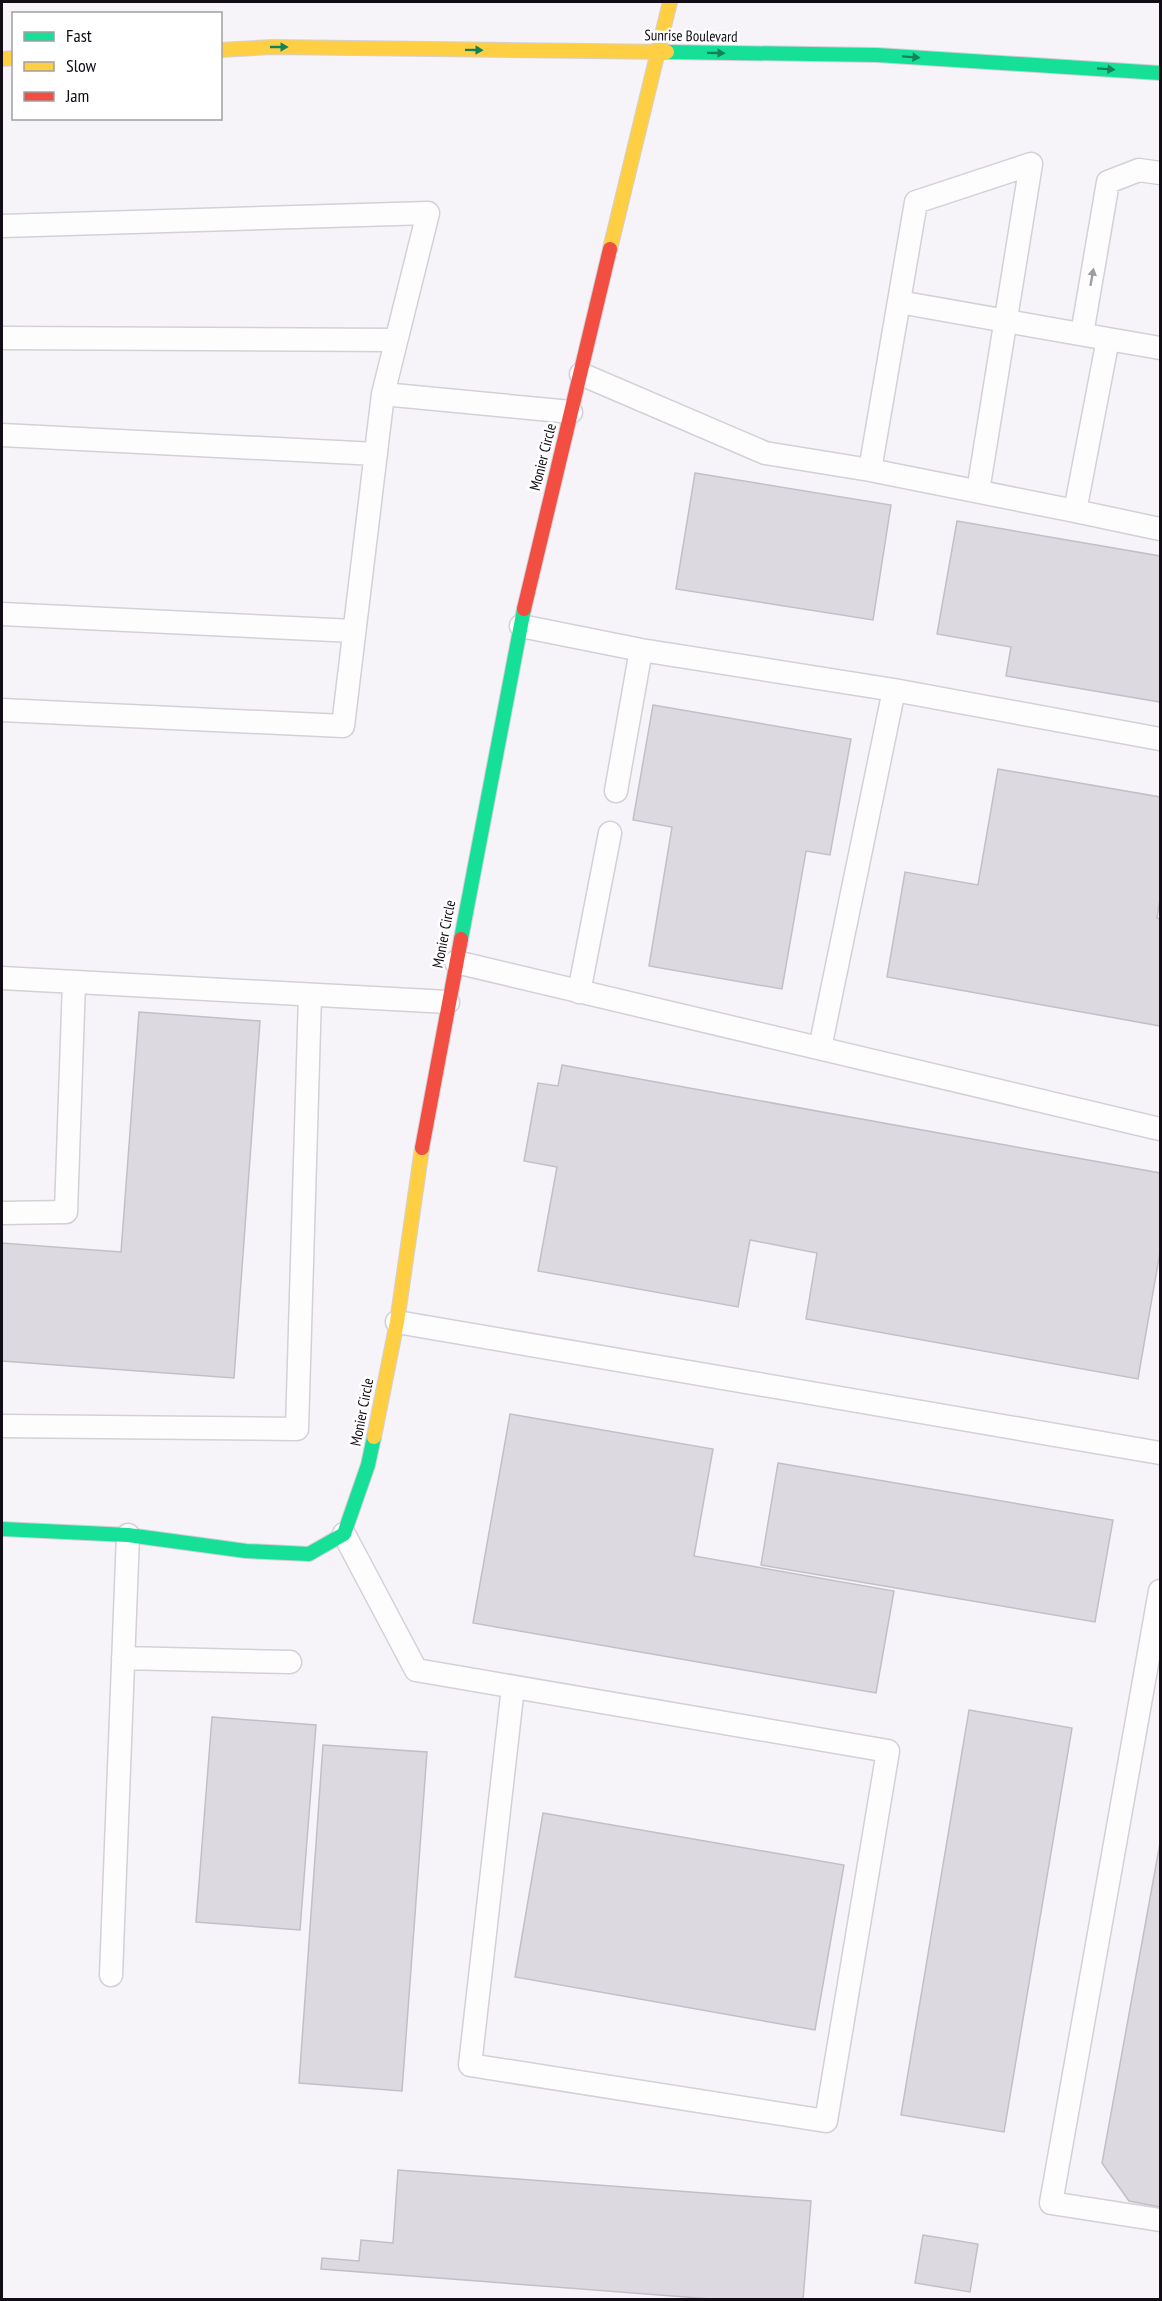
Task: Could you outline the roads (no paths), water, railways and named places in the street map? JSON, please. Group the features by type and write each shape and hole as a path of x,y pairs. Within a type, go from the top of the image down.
{"street":[{"name":"Monier Circle","path":"344,1534 368,1465 397,1322 428,1107 521,626 670,2"},
{"name":"Sunrise Boulevard","path":"222,50 273,47 877,55 1161,73"},
{"path":"2,1529 128,1535 246,1551 309,1554 344,1534"}],"lane":[{"path":"870,470 916,202 1031,164 978,491"},
{"path":"1082,334 1108,182 1139,170 1161,173"},
{"path":"2,226 428,213 383,394 343,726 2,710"},
{"path":"898,302 1161,348"},
{"path":"2,338 396,340"},
{"path":"1075,511 1108,339"},
{"path":"580,374 765,453 870,470 1161,529"},
{"path":"383,394 572,412"},
{"path":"2,435 375,454"},
{"path":"2,614 354,631"},
{"path":"521,626 641,650 894,690 1161,739"},
{"path":"616,791 641,650"},
{"path":"820,1048 894,690"},
{"path":"579,992 610,833"},
{"path":"456,962 1161,1129"},
{"path":"2,978 448,1002"},
{"path":"2,1213 66,1212 74,982"},
{"path":"2,1426 297,1429 310,995"},
{"path":"397,1322 1161,1453"},
{"path":"344,1534 416,1670 888,1751 826,2121 470,2065 513,1687"},
{"path":"111,1975 128,1535"},
{"path":"1161,1591 1051,2203 1161,2220"},
{"path":"123,1658 290,1662"}]}
